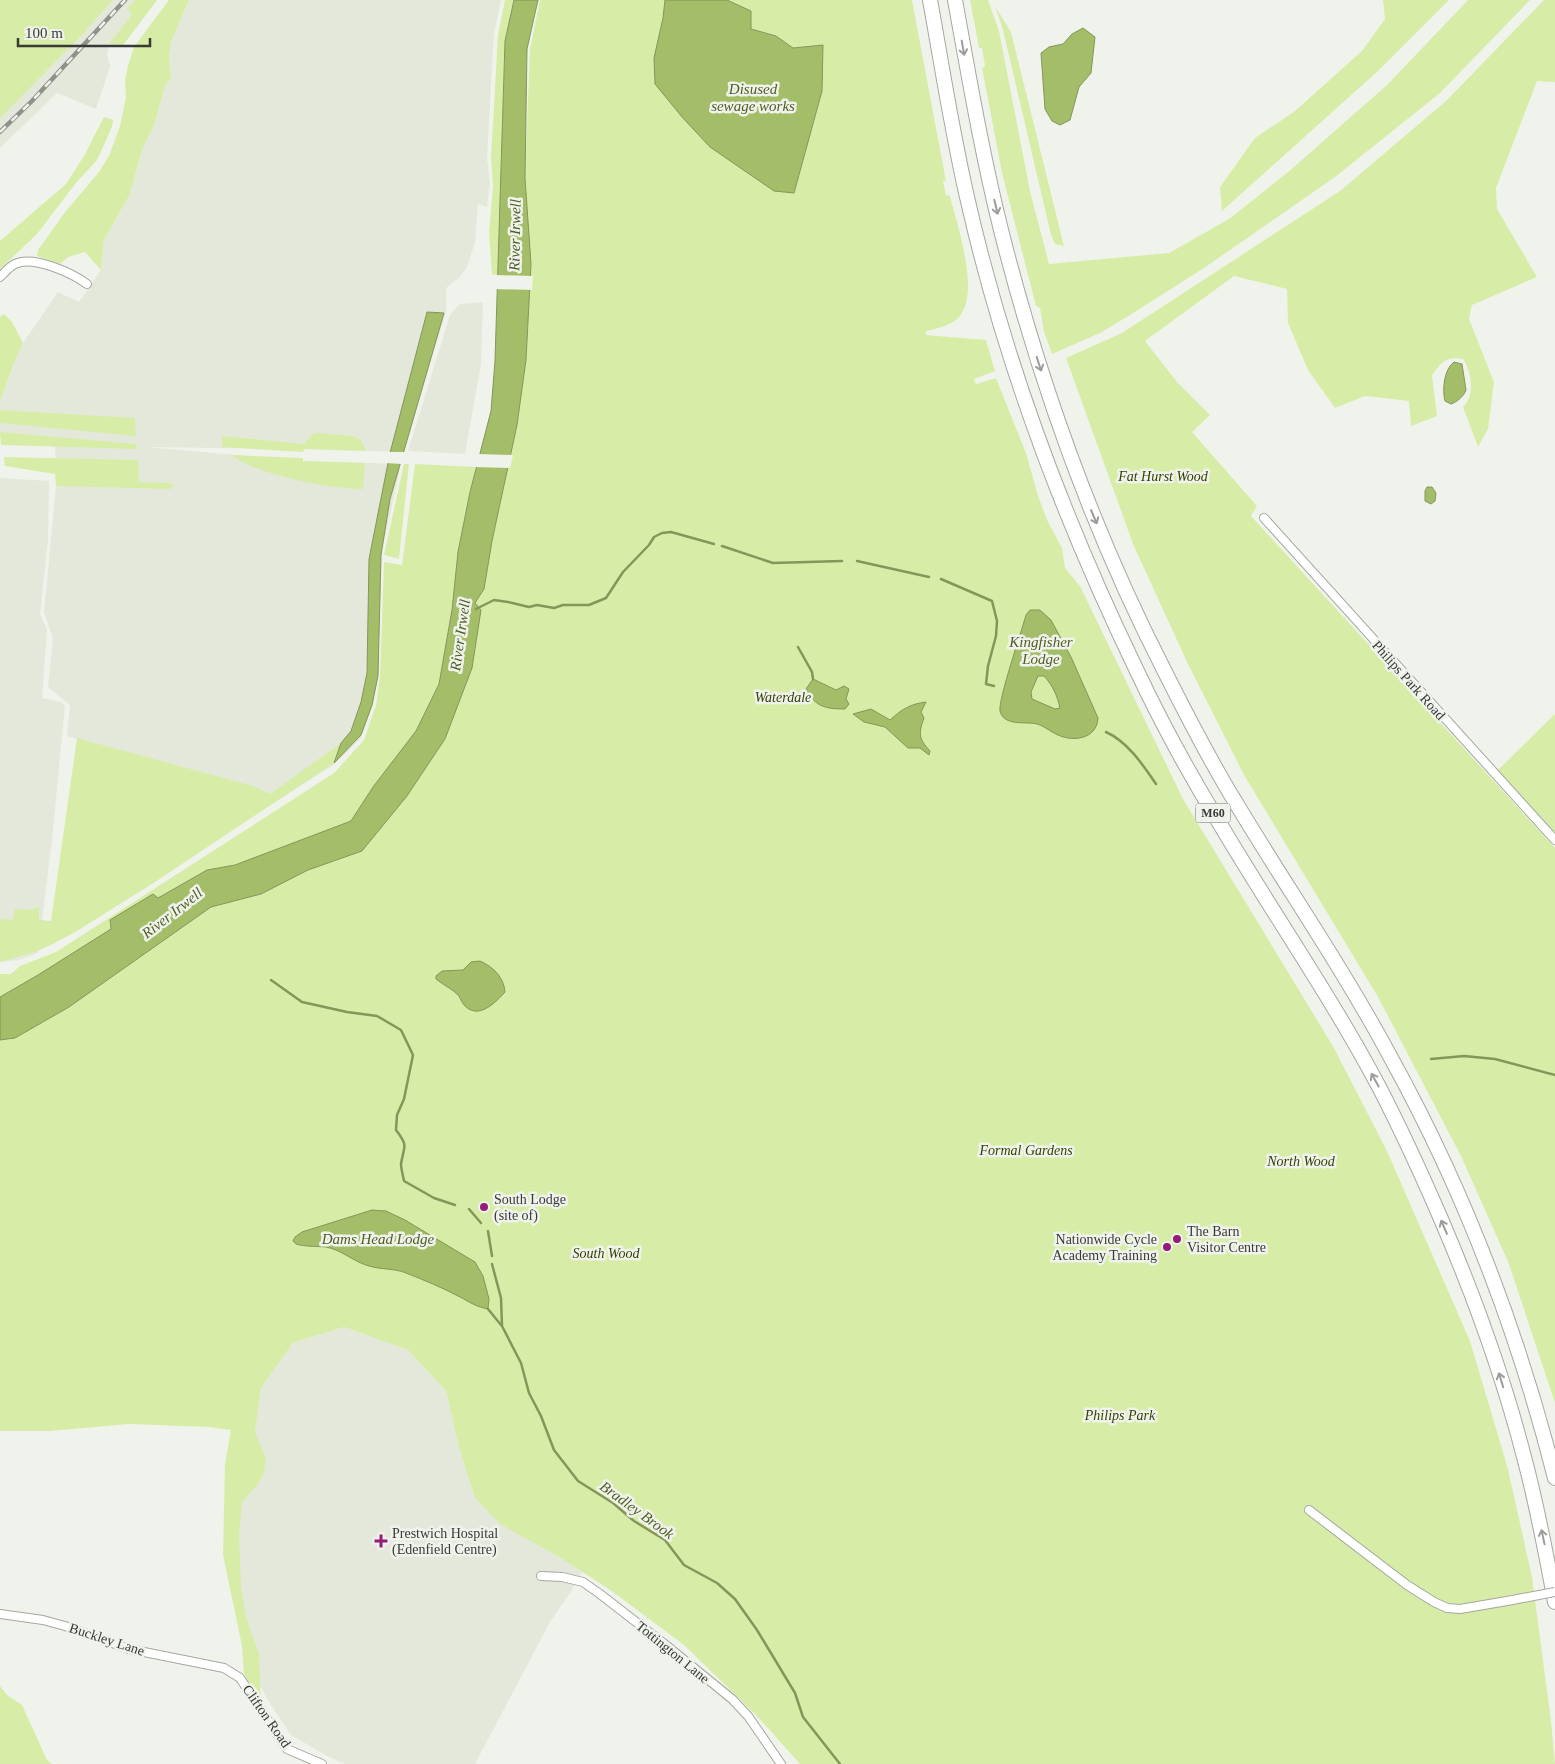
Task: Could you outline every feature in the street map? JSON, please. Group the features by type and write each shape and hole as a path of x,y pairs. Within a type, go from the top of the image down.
{"highway":[{"name":"M60","path":"930,0 948,101 977,237 1018,380 1058,493 1080,548 1121,638 1165,727 1218,822 1310,967 1350,1035 1378,1084 1416,1161 1463,1270 1491,1348 1524,1454 1555,1602"},
{"name":"M60","path":"954,0 980,140 1011,270 1057,419 1090,508 1140,621 1197,735 1234,800 1368,1016 1392,1059 1442,1159 1478,1241 1508,1319 1544,1434 1555,1478"}],"street":[{"path":"0,277 14,264 26,261 43,264 69,273 86,284"},
{"name":"Philips Park Road","path":"1264,518 1555,840"},
{"path":"1309,1510 1407,1585 1447,1608 1460,1609 1555,1592"},
{"name":"Tottington Lane","path":"541,1576 562,1577 583,1582 667,1646 732,1700 748,1716 781,1764"},
{"name":"Buckley Lane","path":"0,1614 43,1620 129,1649 224,1668 240,1678"},
{"name":"Clifton Road","path":"240,1678 287,1749 322,1764"}],"shaded area":[{"path":"99,0 157,0 123,45 109,44 107,54 110,65 96,109 57,93 0,148 0,107"},
{"path":"189,0 501,0 494,33 487,158 490,184 487,207 478,204 475,242 467,267 460,277 446,288 446,312 403,452 146,447 302,461 401,464 382,551 378,676 373,705 361,738 335,764 280,799 67,736 70,705 48,687 53,639 44,612 56,486 55,441 0,437 0,402 23,343 58,292 79,302 101,270 104,240 130,194 142,150 155,123 165,86 171,78 169,55 172,40"},
{"path":"483,302 481,364 465,454 408,451 450,315 460,304"},
{"path":"0,478 49,481 48,541 40,614 47,630 42,698 60,702 65,706 52,840 38,953 19,960 0,962"},
{"name":"Prestwich Hospital (Edenfield Centre)","path":"344,1327 408,1350 446,1391 459,1448 475,1498 582,1572 550,1622 475,1764 345,1764 291,1735 269,1702 255,1675 230,1557 255,1433 261,1388 293,1343"}],"green space":[{"path":"0,0 113,0 80,37 0,118"},
{"path":"135,0 157,0 123,45 109,44 132,14 127,9"},
{"path":"169,0 189,0 172,40 169,55 171,78 165,86 155,123 142,150 130,194 104,240 101,270 85,252 68,257 60,264 37,256 38,250 66,211 99,172 109,156 120,126 126,97 125,80 134,47"},
{"path":"505,0 514,0 505,41 498,274 492,275 489,233 493,186 491,157 498,35"},
{"path":"540,0 665,0 663,18 794,193 822,91 822,45 793,48 776,36 751,29 751,11 727,0 912,0 946,181 943,181 946,195 950,196 958,225 968,279 964,310 956,320 946,326 926,331 926,335 986,340 995,371 974,379 976,384 996,378 1026,453 1038,496 1048,522 1062,548 1065,568 1080,586 1183,799 1334,1048 1387,1151 1470,1341 1508,1469 1532,1577 1555,1764 800,1764 757,1716 684,1645 613,1592 561,1558 500,1524 475,1498 459,1448 446,1391 408,1350 344,1327 293,1343 261,1388 255,1433 266,1458 264,1473 258,1484 242,1502 239,1534 241,1588 246,1617 259,1654 261,1702 244,1674 242,1646 223,1555 225,1464 231,1430 209,1427 129,1424 50,1431 0,1431 0,1040 15,1038 69,1007 211,907 261,894 308,870 362,851 407,796 445,739 475,603 484,589 492,541 517,425 526,360 531,264 525,178 530,49"},
{"path":"970,0 988,0 999,31 1030,191 1049,264 1169,253 1229,219 1287,173 1387,85 1468,0 1530,0 1440,93 1335,177 1204,268 1130,315 1100,333 1052,354 1044,332 1040,308 1036,306 1002,173 982,68 985,66 982,48 979,48"},
{"path":"1383,0 1449,0 1378,71 1222,211 1220,187 1255,138 1295,111 1362,51 1385,19"},
{"name":"Fat Hurst Wood","path":"1544,0 1555,0 1555,82 1537,81 1496,188 1497,209 1537,277 1472,305 1469,319 1494,382 1488,429 1478,447 1463,407 1469,397 1471,384 1463,359 1448,359 1435,370 1432,375 1437,416 1411,426 1409,401 1365,396 1335,408 1308,370 1288,323 1287,289 1234,276 1145,341 1177,382 1210,415 1192,432 1257,506 1251,516 1555,848 1555,1403 1509,1264 1461,1156 1378,997 1244,775 1187,662 1133,544 1066,358 1122,333 1340,191 1446,101"},
{"path":"995,6 1011,32 1064,246 1055,244 1051,235 1003,30"},
{"path":"104,117 113,120 112,127 97,160 75,184 37,234 0,269 0,241 66,184 84,156"},
{"path":"4,314 12,322 23,343 0,402 0,317"},
{"path":"0,410 135,418 136,436 0,423"},
{"path":"0,432 136,444 137,449 1,445"},
{"path":"313,434 352,436 361,440 366,451 304,449 303,452 222,447 222,436 304,444"},
{"path":"232,455 303,458 303,461 365,463 363,489 334,487 294,480 242,462"},
{"path":"4,457 138,460 139,482 169,483 174,485 171,489 56,486 55,474 5,466"},
{"path":"404,464 409,464 399,559 384,555"},
{"path":"415,464 476,467 458,552 452,610 439,684 416,731 373,787 351,821 235,865 207,870 158,898 110,920 111,929 0,997 0,974 11,974 20,966 56,952 334,773 364,740 376,705 380,676 384,562 402,565"},
{"path":"1555,714 1555,835 1498,770"},
{"path":"77,738 253,786 270,794 341,743 334,763 155,882 53,944 35,952 0,962 0,919 13,920 15,909 29,910 39,907 39,920 51,921"},
{"path":"0,1686 7,1695 22,1705 47,1760 52,1764 0,1764"}],"water":[{"name":"River Irwell","path":"514,0 538,0 527,49 525,178 531,264 526,360 517,425 492,541 484,589 475,603 481,610 472,668 445,739 407,796 362,851 308,870 261,894 211,907 69,1007 15,1038 0,1040 0,997 111,929 110,920 153,894 158,898 207,870 235,865 351,821 373,787 416,731 439,684 452,610 458,552 470,492 491,411 495,361 505,41"},
{"name":"Disused sewage works","path":"665,0 727,0 751,11 751,29 776,36 793,48 823,45 822,91 794,193 774,191 710,147 655,84 654,58"},
{"path":"1083,28 1095,37 1091,73 1079,87 1070,120 1060,125 1052,121 1045,109 1041,53 1049,47 1063,44 1072,34"},
{"path":"427,312 444,313 390,499 381,555 378,676 372,705 361,735 334,763 341,743 351,731 361,702 367,673 369,559 390,453"},
{"path":"1454,362 1462,364 1466,390 1456,402 1451,404 1445,401 1444,386 1448,370"},
{"path":"1427,487 1432,487 1436,493 1435,501 1431,504 1425,501"},
{"name":"Kingfisher Lodge","path":"1030,610 1040,610 1051,620 1071,657 1098,718 1097,725 1093,731 1082,738 1068,738 1037,724 1011,721 1002,716 1000,704 1026,615","holes":["1038,676 1044,676 1050,683 1060,708 1055,709 1032,699 1031,692"]},
{"path":"813,679 836,690 844,686 849,689 846,699 849,704 845,709 822,706 813,700 806,689"},
{"path":"926,702 921,712 924,718 920,732 922,740 930,751 929,755 920,748 908,748 885,727 864,722 853,714 871,709 890,720 906,708"},
{"path":"480,961 490,966 497,974 503,982 505,992 487,1008 476,1011 470,1010 465,1006 459,996 436,979 436,976 442,971 463,970 471,962"},
{"name":"Dams Head Lodge","path":"372,1210 386,1211 405,1220 475,1262 483,1276 489,1299 488,1309 477,1306 440,1287 401,1271 369,1266 326,1247 300,1245 293,1241 302,1232"}],"pier":[{"path":"495,275 533,276 532,290 494,289"},
{"path":"387,452 405,452 402,464 385,463"},
{"path":"477,454 513,455 510,468 473,467"}],"waterway":[{"name":"River Irwell","path":"476,609 494,600 529,607 537,605 554,608 563,605 589,605 606,598 623,572 649,545 654,537 662,533 671,532 714,544"},
{"path":"722,546 773,563 842,561"},
{"path":"857,561 929,577"},
{"path":"941,579 992,601 997,621 996,636 988,666 986,684 994,686"},
{"path":"798,647 812,672 813,679"},
{"path":"1106,732 1128,748 1156,784"},
{"name":"Bradley Brook","path":"271,980 302,1002 347,1012 377,1016 401,1030 413,1055 404,1099 397,1115 396,1130 404,1143 401,1164 404,1181 434,1198 455,1205"},
{"path":"1431,1059 1464,1056 1495,1059 1555,1075"},
{"name":"Bradley Brook","path":"469,1209 481,1223"},
{"name":"Bradley Brook","path":"488,1231 492,1256"},
{"name":"Bradley Brook","path":"492,1264 501,1298 502,1326 521,1363 529,1393 541,1416 554,1450 578,1481 613,1503 634,1521 665,1540 684,1565 717,1583 735,1599 757,1630 795,1693 803,1717 840,1764"},
{"name":"Bradley Brook","path":"488,1309 501,1325"}],"railway":[{"path":"0,132 32,101 125,0"}],"place":[{"name":"South Lodge (site of)","path":"484,1207"},
{"name":"The Barn Visitor Centre","path":"1177,1239"},
{"name":"Nationwide Cycle Academy Training","path":"1167,1247"},
{"name":"Prestwich Hospital (Edenfield Centre)","path":"381,1541"}],"park label":[{"name":"Waterdale","path":"783,697"},
{"name":"Formal Gardens","path":"1026,1150"},
{"name":"North Wood","path":"1301,1161"},
{"name":"South Wood","path":"606,1253"},
{"name":"Philips Park","path":"1120,1415"}]}
